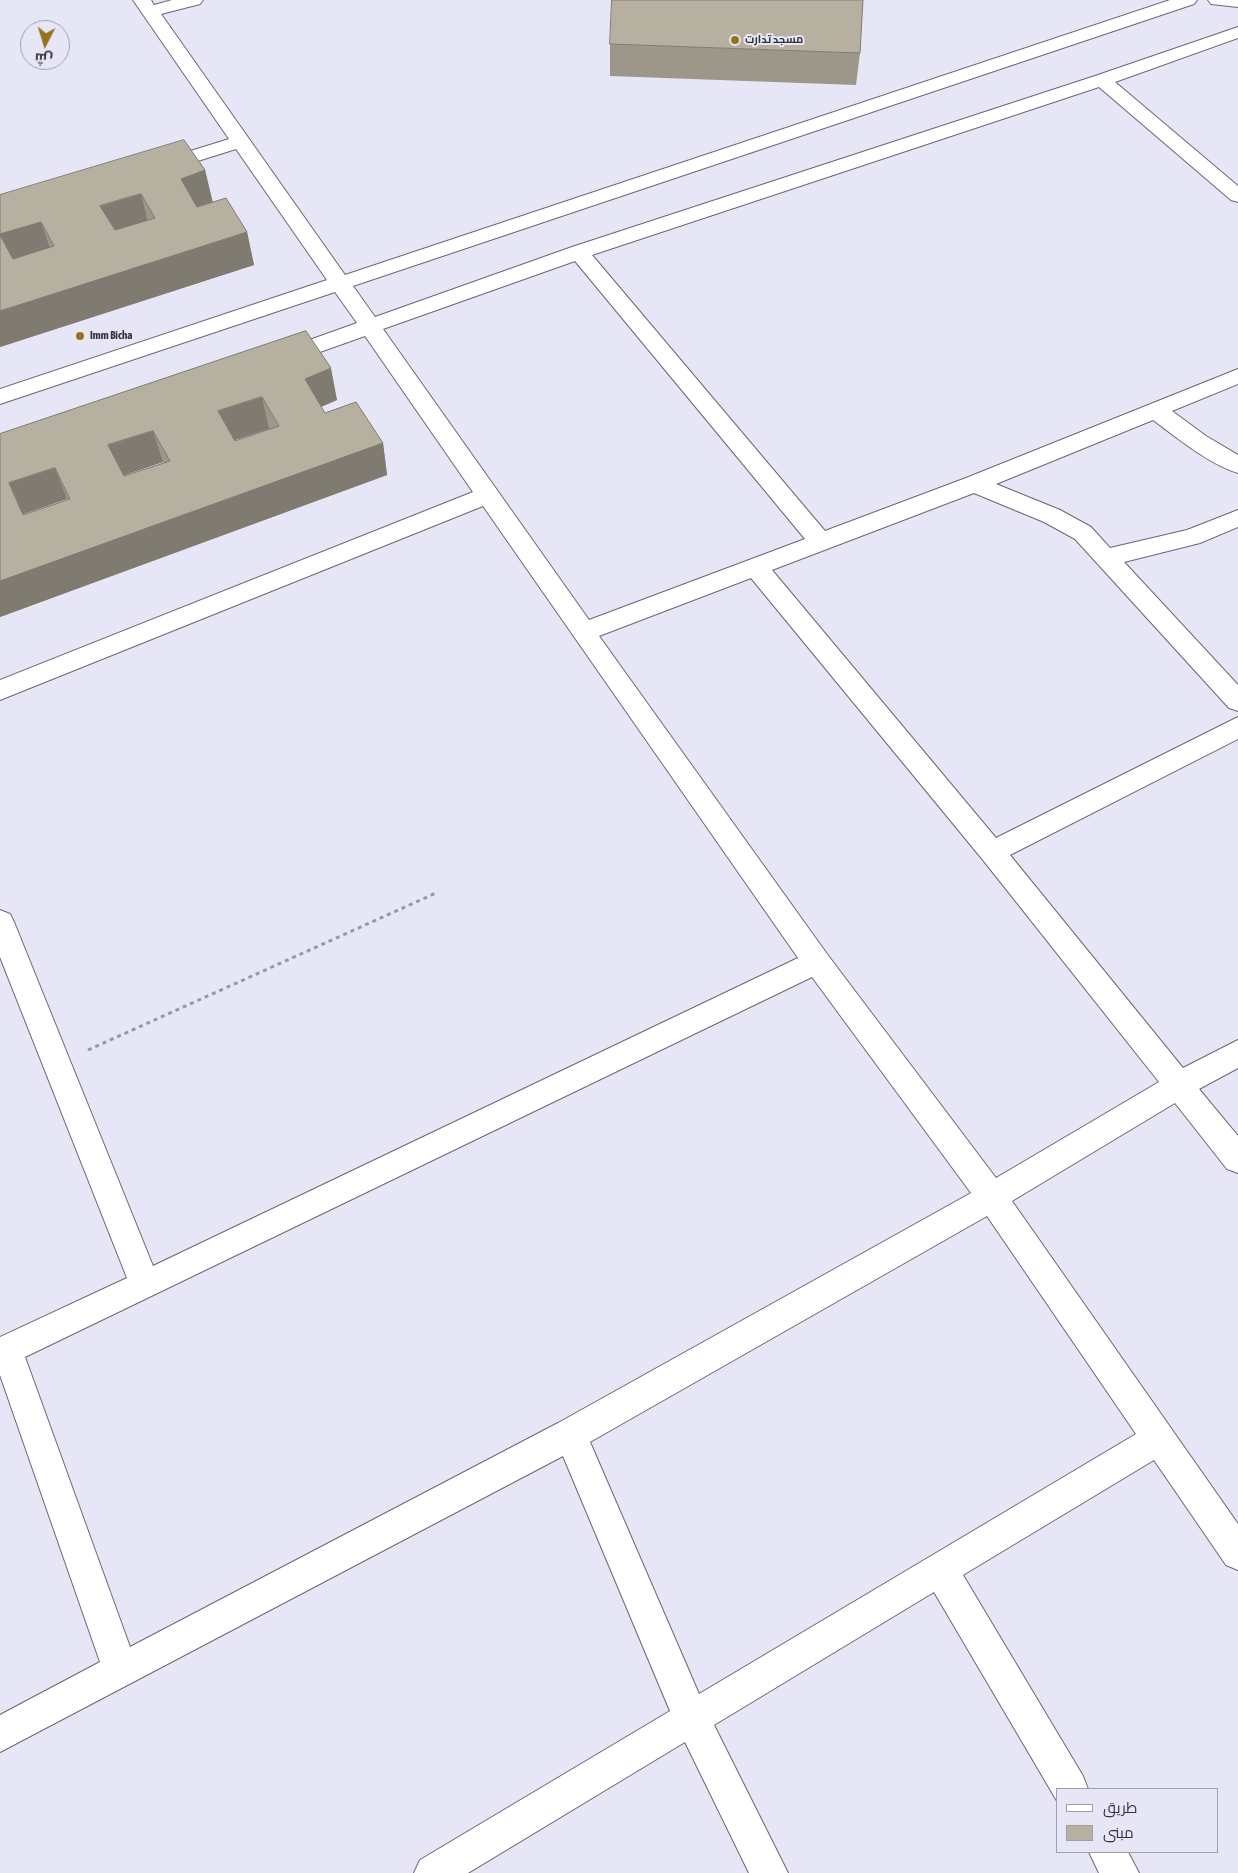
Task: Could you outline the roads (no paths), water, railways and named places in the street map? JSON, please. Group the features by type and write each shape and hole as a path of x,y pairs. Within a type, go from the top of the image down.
{"street":[{"path":"194,0 146,6 583,632 817,962 992,1197 1238,1552"},
{"path":"0,397 1188,0"},
{"path":"1217,0 1238,2"},
{"path":"260,366 579,252 1102,80 1238,32"},
{"path":"1102,80 1238,196"},
{"path":"139,173 241,142"},
{"path":"579,252 820,542"},
{"path":"583,632 974,484 1238,376"},
{"path":"1156,411 1198,441 1238,465"},
{"path":"974,484 1083,533 1238,701"},
{"path":"0,690 488,494"},
{"path":"1107,558 1192,538 1238,518"},
{"path":"756,567 992,852 1238,1159"},
{"path":"992,852 1238,727"},
{"path":"0,922 145,1285"},
{"path":"121,1671 3,1351 145,1285 817,962"},
{"path":"0,1734 570,1435 992,1197 1179,1085 1238,1053"},
{"path":"570,1435 691,1717 769,1873"},
{"path":"432,1873 1158,1439"},
{"path":"940,1569 1069,1788"},
{"path":"1109,1853 1120,1873"}],"place":[{"name":"مسجد تدارت","path":"735,40"},
{"name":"Imm Bicha","path":"80,336"}]}
